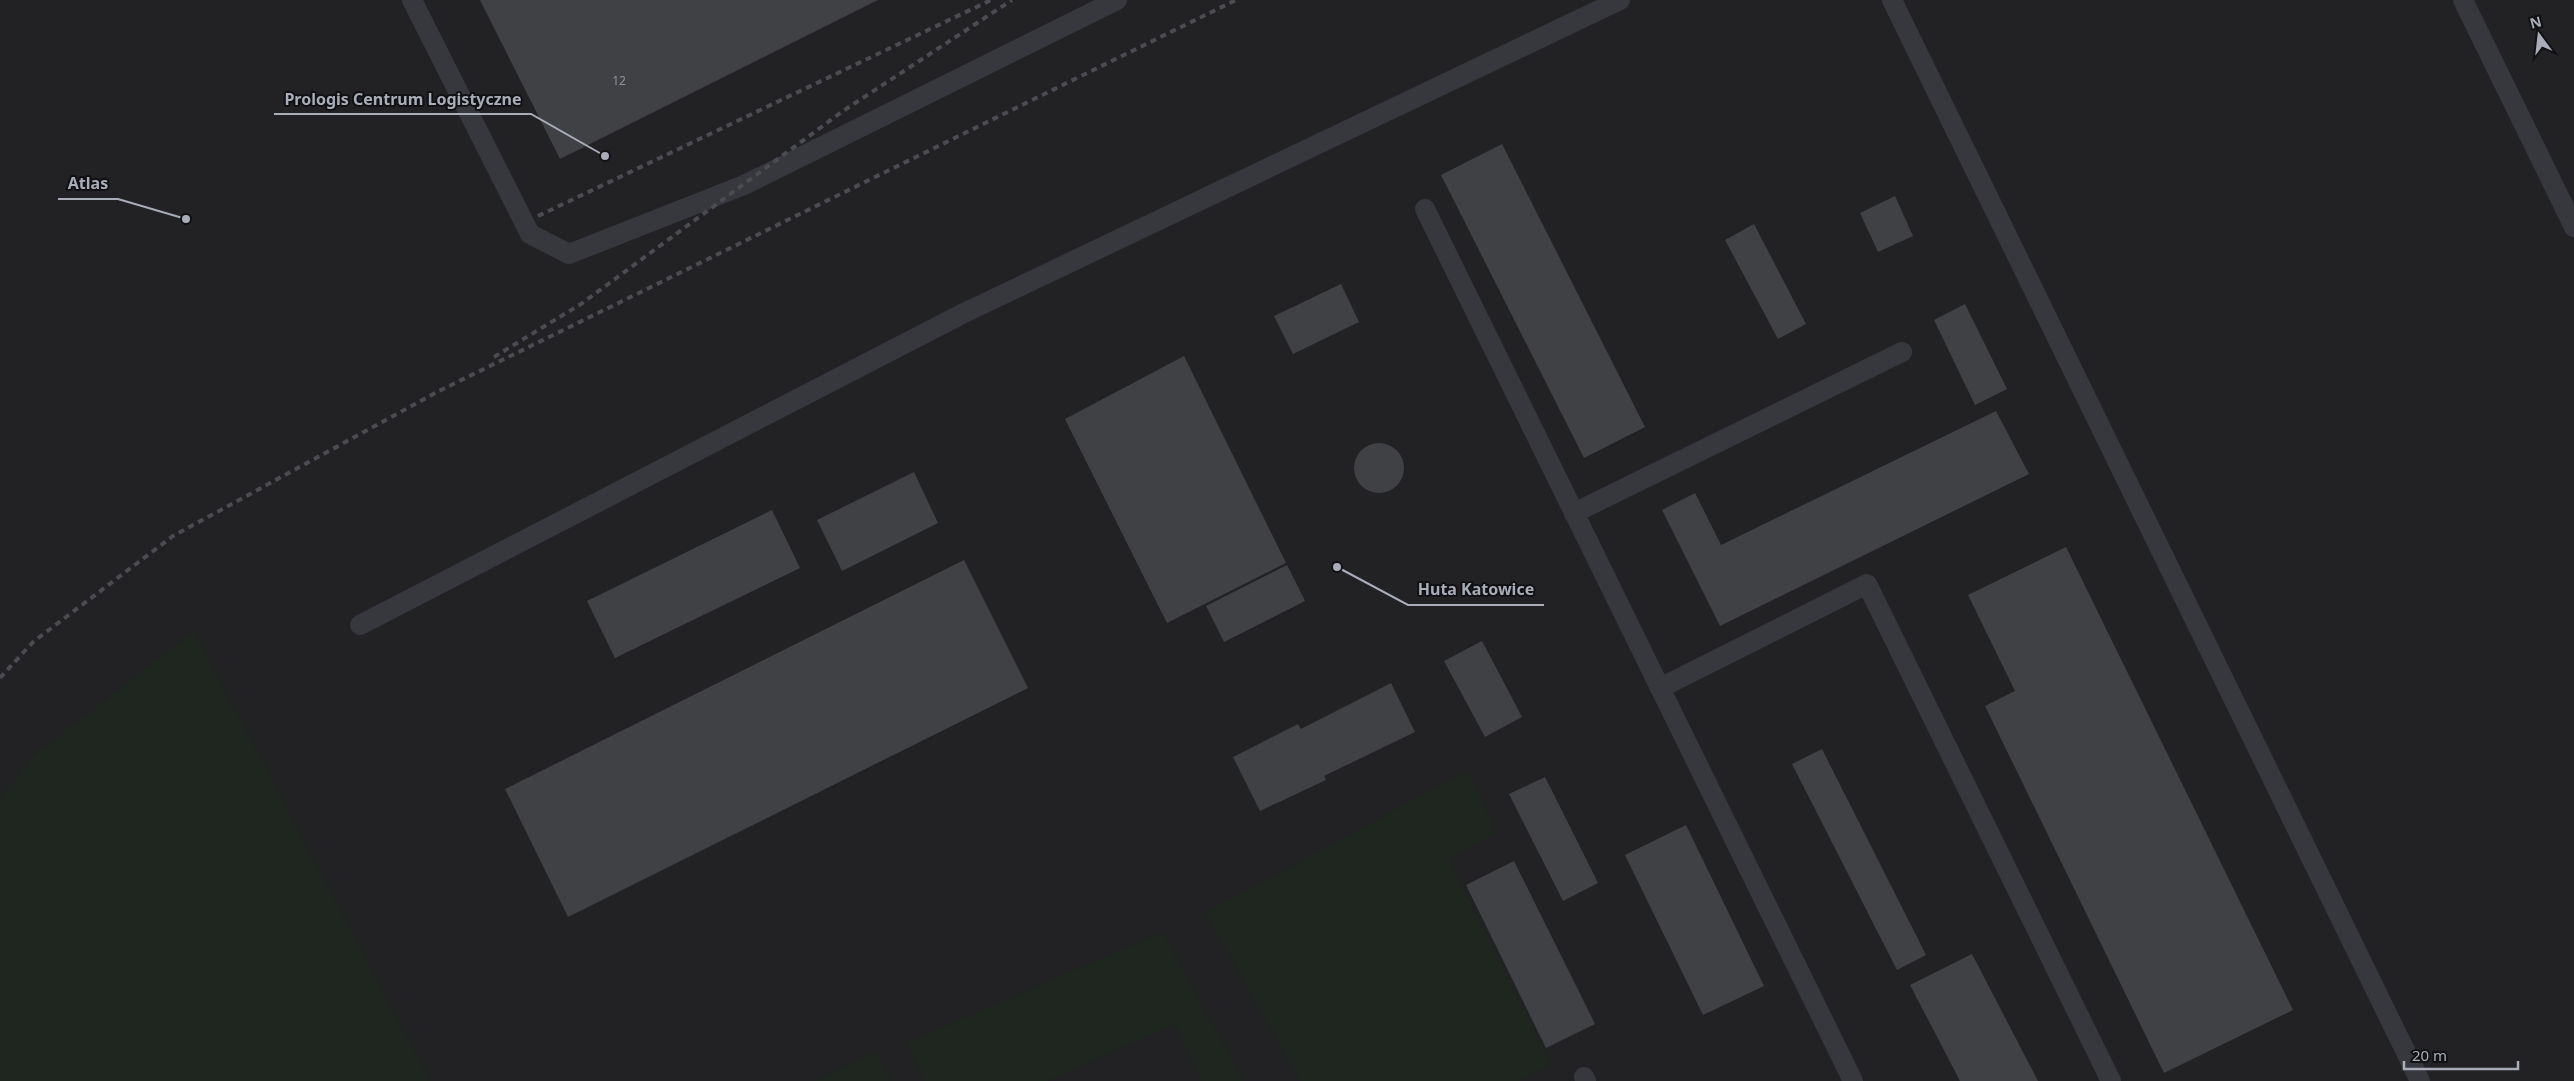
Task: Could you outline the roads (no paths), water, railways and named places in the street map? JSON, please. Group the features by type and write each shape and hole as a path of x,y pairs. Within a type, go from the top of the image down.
{"lane":[{"path":"412,0 530,234 569,254 744,185 1117,0"},
{"path":"360,625 962,314 1620,0"},
{"path":"1892,0 2420,1081"},
{"path":"2464,0 2574,227"},
{"path":"1425,209 1853,1081"},
{"path":"1574,513 1902,352"},
{"path":"1660,688 1867,584 2111,1081"}],"railway":[{"path":"538,216 991,0"},
{"path":"494,357 581,304 843,111 1012,0"},
{"path":"0,678 33,642 173,536 439,391 1236,0"}],"place":[{"name":"Prologis Centrum Logistyczne","path":"605,156"},
{"name":"Atlas","path":"186,219"},
{"name":"Huta Katowice","path":"1337,567"}]}
